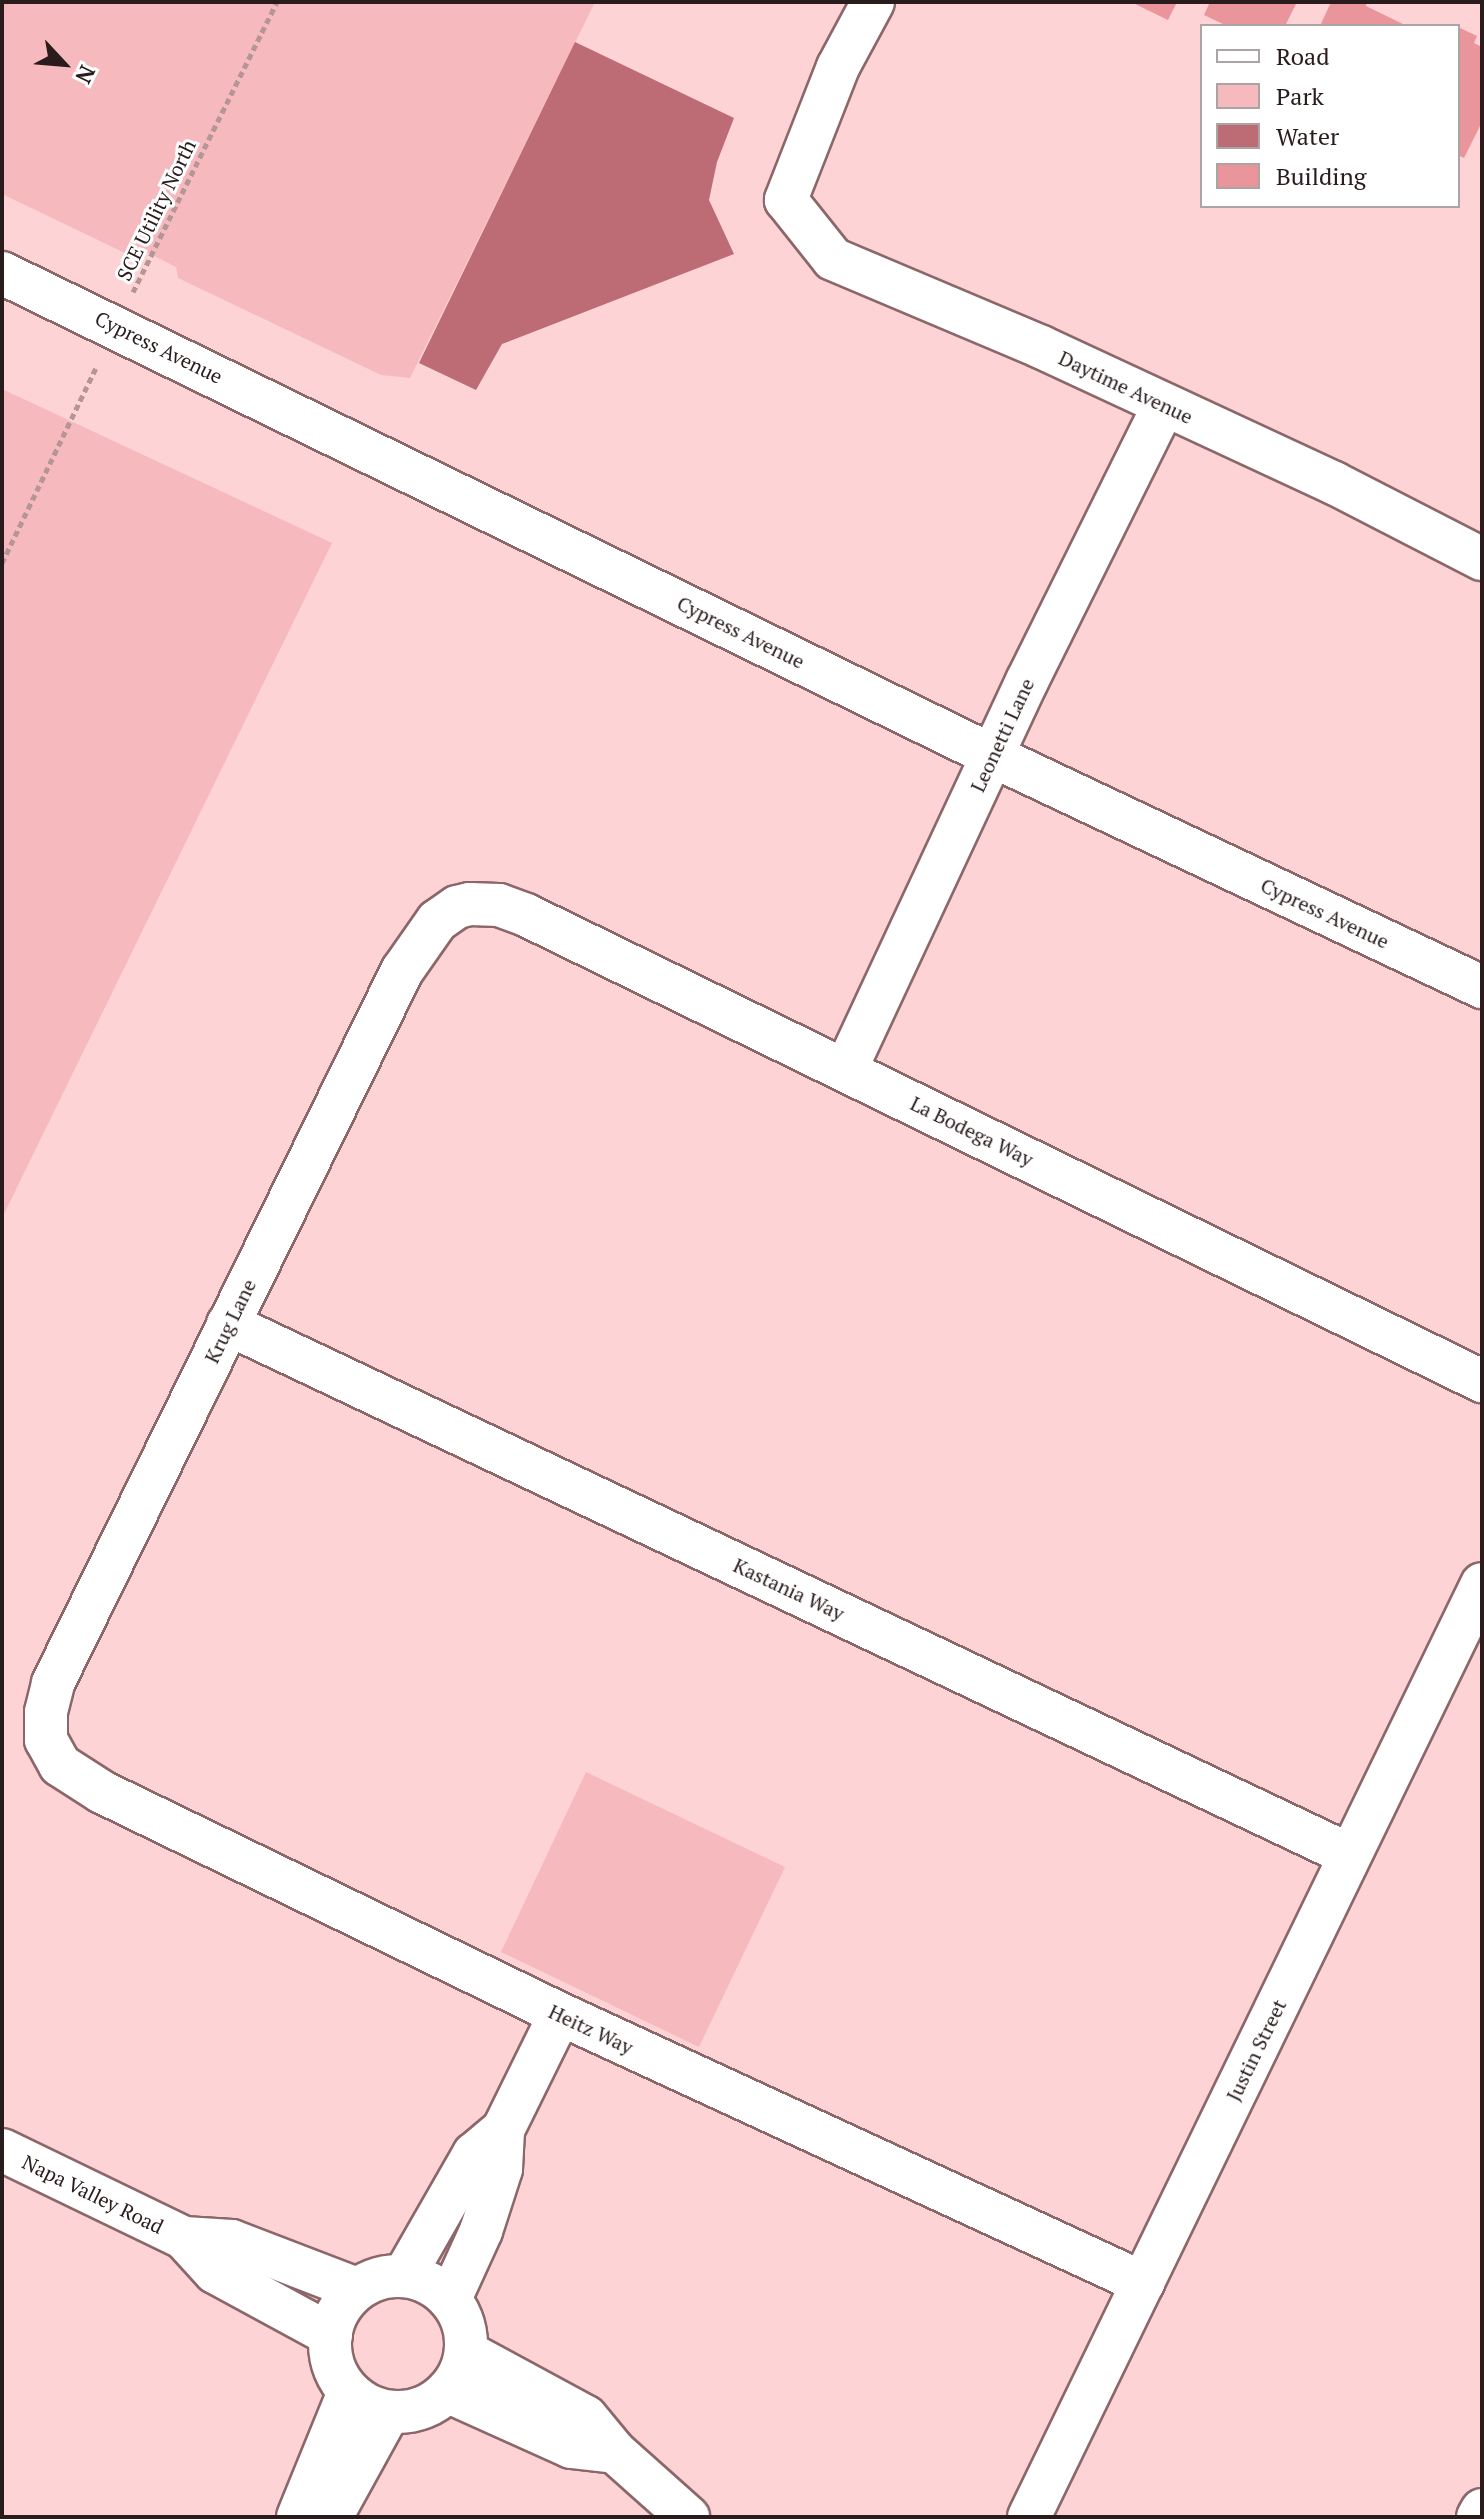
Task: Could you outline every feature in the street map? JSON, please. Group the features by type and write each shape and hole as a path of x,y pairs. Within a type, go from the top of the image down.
{"street":[{"name":"Daytime Avenue","path":"873,2 838,67 786,200 833,259 1041,347 1334,483 1482,559"},
{"name":"Cypress Avenue","path":"2,273 993,756 1482,987"},
{"name":"Leonetti Lane","path":"846,1069 993,756 1164,405"},
{"name":"La Bodega Way","path":"457,907 485,903 526,915 1482,1381"},
{"name":"Krug Lane","path":"52,1754 46,1740 46,1712 60,1666 402,971 437,921 457,907"},
{"name":"Kastania Way","path":"228,1324 1350,1855"},
{"name":"Justin Street","path":"1029,2517 1482,1584"},
{"name":"Heitz Way","path":"52,1754 74,1776 102,1792 560,2014 1143,2283"},
{"path":"450,2299 481,2231 501,2169 503,2130 560,2014"},
{"path":"404,2276 474,2154 503,2130"},
{"name":"Napa Valley Road","path":"2,2150 184,2238 215,2272 331,2335"},
{"name":"Napa Valley Road","path":"184,2238 232,2241 357,2289"},
{"path":"404,2276 429,2283 450,2299 465,2329 466,2352 457,2379 447,2391 421,2408 389,2412 374,2408 349,2392 332,2360 331,2335 339,2309 357,2289 379,2278 404,2276"},
{"path":"466,2352 586,2417 615,2452 688,2517"},
{"path":"447,2391 571,2447 615,2452"},
{"path":"298,2517 349,2392"},
{"path":"331,2517 389,2412"},
{"path":"1478,2517 1482,2510"}],"path":[{"name":"SCE Utility North","path":"2,563 277,2"}],"green space":[{"path":"2,2 595,2 410,378 381,375 178,278 176,267 140,249 127,254 2,194"},
{"path":"2,389 332,543 2,1218"},
{"path":"586,1772 785,1867 699,2047 501,1952"}],"water":[{"path":"575,42 734,118 717,162 709,200 734,254 502,344 476,390 419,363"}],"building":[{"path":"1131,2 1177,2 1168,20"},
{"path":"1210,2 1297,2 1286,24 1223,24 1204,15"},
{"path":"1331,2 1367,2 1366,6 1403,24 1321,24"},
{"path":"1460,28 1477,36 1474,43 1482,47 1482,122 1464,158 1460,156"}]}
